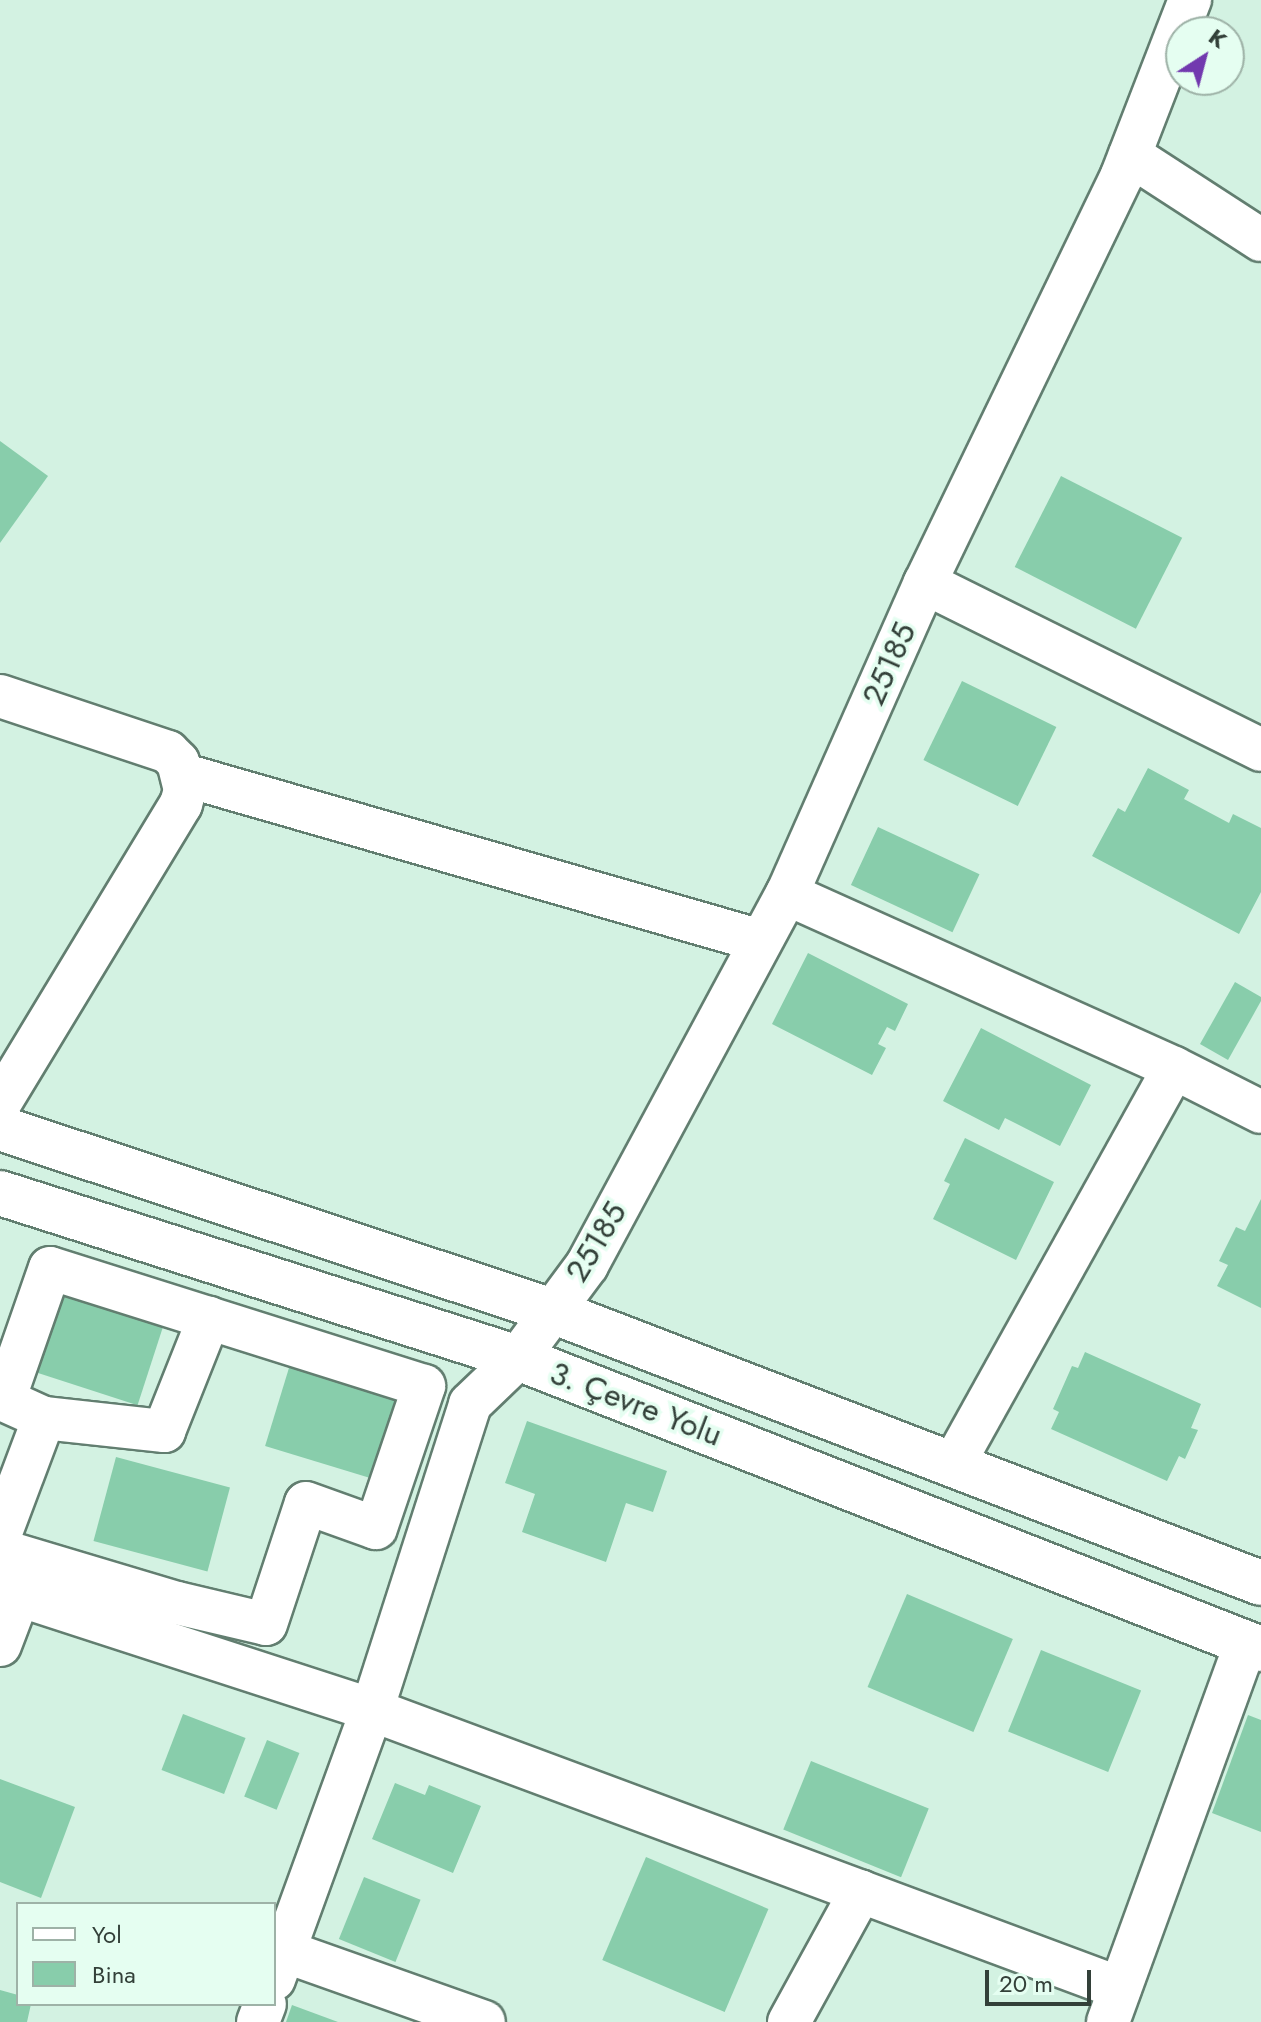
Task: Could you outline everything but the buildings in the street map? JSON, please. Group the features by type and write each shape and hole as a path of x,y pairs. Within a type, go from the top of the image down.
{"main road":[{"name":"3. Çevre Yolu","path":"0,1128 552,1311 1261,1583"},
{"name":"3. Çevre Yolu","path":"0,1193 518,1358 1253,1646"}],"street":[{"name":"25185","path":"279,1965 372,1710 470,1404 518,1358 587,1265 787,894 925,583 1130,155 1190,0"},
{"path":"1130,155 1261,240"},
{"path":"925,583 1261,750"},
{"path":"0,696 168,752 184,775 761,941"},
{"path":"0,1103 181,804 184,775"},
{"path":"787,894 1174,1068 1261,1112"},
{"path":"953,1465 1174,1068"},
{"path":"0,1550 177,1603 266,1624 306,1503 376,1528 424,1386 209,1318 50,1268 4,1400 44,1418 164,1431 209,1318"},
{"path":"0,1535 44,1418"},
{"path":"0,1645 10,1592 372,1710 861,1891 1114,2005 1253,1646"},
{"path":"163,1642 177,1603"},
{"path":"789,2022 861,1891"},
{"path":"279,1965 484,2022"}]}
